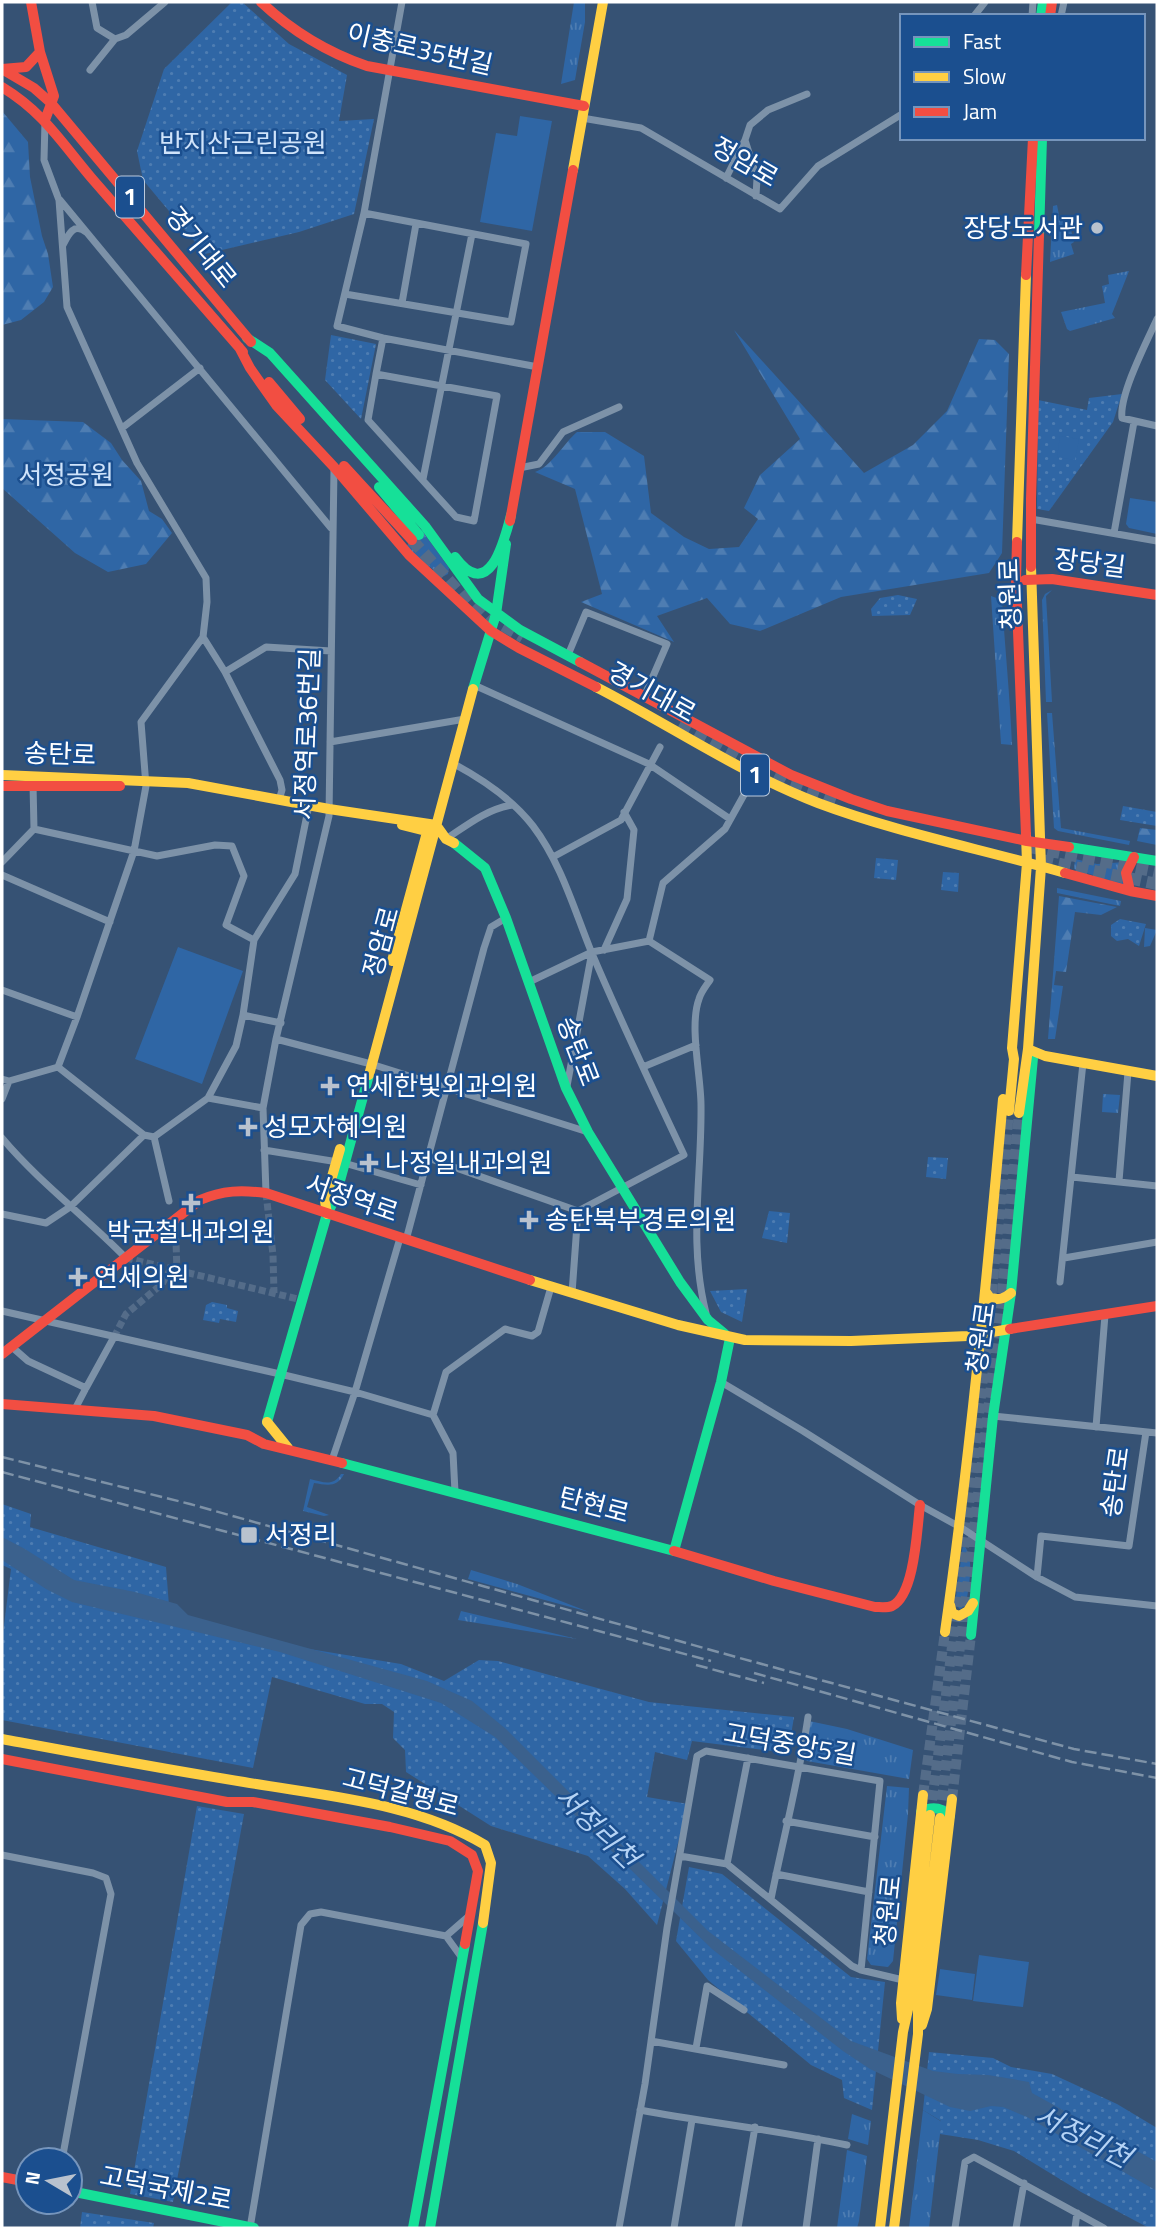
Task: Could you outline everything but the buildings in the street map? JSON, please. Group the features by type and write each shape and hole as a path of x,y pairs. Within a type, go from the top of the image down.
{"main road":[{"path":"31,2 40,52 54,96 46,120"},
{"name":"이충로35번길","path":"261,2 282,22 318,48 367,66 584,106"},
{"name":"정암로","path":"267,1422 327,1214 335,1199 340,1162 431,828 454,764 496,614 519,468 603,2"},
{"path":"2,69 26,67 40,52"},
{"name":"경기대로","path":"2,69 34,88 51,103 247,338 270,354 419,534 478,599 496,614 520,630 791,775 851,799 887,811 1027,841 1157,861"},
{"name":"경기대로","path":"2,87 46,120 87,173 297,415 419,534"},
{"name":"청원로","path":"1033,140 1016,580 1027,863 1012,1048 1014,1112 1028,1049 1042,843 1031,580 1033,387 1042,140"},
{"name":"경기대로","path":"239,347 254,375 276,405 410,555 491,631 519,648 638,709 755,775 856,817 1130,891 1157,895"},
{"path":"419,534 467,571 480,574 497,561 511,515"},
{"name":"장당길","path":"1016,580 1052,579 1157,594"},
{"name":"송탄로","path":"2,775 33,781 188,783 279,800 308,809"},
{"name":"송탄로","path":"2,786 33,781"},
{"name":"송탄로","path":"145,783 431,828 460,846 485,868 506,918 566,1088 588,1132 680,1282 708,1320 730,1338"},
{"path":"1130,891 1125,873 1128,863 1134,857"},
{"name":"청원로","path":"945,1632 960,1527 981,1334 1007,1062 1012,1048"},
{"path":"1028,1049 1045,1056 1157,1076"},
{"name":"청원로","path":"971,1635 993,1416 1011,1293 1029,1117 1032,1058 1028,1049"},
{"name":"서정역로","path":"2,1354 200,1199 219,1191 237,1189 266,1193 551,1287 730,1338"},
{"path":"985,1291 990,1298 997,1299 1005,1298 1011,1293"},
{"path":"674,1551 721,1382 730,1338 839,1341 981,1334 1157,1306"},
{"name":"탄현로","path":"2,1404 154,1416 247,1435 273,1446 455,1492 875,1607 891,1607 900,1600 908,1584 920,1505"},
{"path":"247,1435 267,1422 288,1448"},
{"path":"273,1446 278,1434"},
{"path":"949,1602 952,1613 959,1616 968,1611 973,1603"},
{"name":"고덕갈평로","path":"2,1738 187,1773 385,1806 462,1831 485,1845 491,1863 489,1886 430,2228"},
{"name":"고덕갈평로","path":"2,1759 224,1801 253,1802 419,1832 450,1841 472,1855 478,1871 413,2228"},
{"name":"청원로","path":"894,2228 918,2034 927,2009 935,1815 923,1795"},
{"name":"청원로","path":"903,2032 903,1980 935,1815 952,1799"},
{"name":"청원로","path":"880,2228 903,2032 935,1815"},
{"name":"고덕국제2로","path":"84,2194 252,2228"}],"street":[{"path":"92,2 97,28 115,39"},
{"path":"90,70 115,39 126,35 164,2"},
{"path":"402,2 364,213 337,326 383,338 538,367"},
{"path":"726,178 750,125 768,110 807,94"},
{"name":"정암로","path":"582,118 640,128 780,208 818,166 900,115"},
{"path":"46,120 44,160 59,200 67,307 137,463 206,578 207,602 203,637 141,722 145,783 134,851 58,1067"},
{"path":"745,141 757,178 756,196"},
{"path":"59,200 332,528"},
{"path":"345,294 511,322 527,244 364,213"},
{"path":"402,303 416,224"},
{"path":"63,247 70,232 76,228 83,229 92,237"},
{"path":"423,479 472,234"},
{"name":"장당길","path":"1114,533 1134,422 1122,418 1121,411 1128,387 1157,318"},
{"path":"376,374 497,396 474,521 456,517 368,420 376,374 383,338"},
{"path":"122,428 200,368"},
{"path":"519,468 539,464 563,432 619,407"},
{"path":"1134,422 1157,426"},
{"name":"서정역로36번길","path":"266,1193 263,1108 276,1039 329,813 334,467"},
{"name":"장당길","path":"1031,520 1157,541"},
{"name":"경기대로","path":"568,655 586,612 667,644 644,697"},
{"path":"203,637 225,672 280,780 282,790 279,800"},
{"path":"225,672 265,647 331,651"},
{"path":"474,685 649,764 730,819"},
{"path":"330,743 465,719"},
{"path":"553,857 621,820 660,747"},
{"path":"429,1158 578,1211 684,1155 592,952 553,857 532,824 512,805 480,778 454,764"},
{"path":"649,941 663,883 725,829 755,775"},
{"path":"2,862 34,829 33,781"},
{"path":"446,839 476,818 512,805"},
{"path":"58,1067 144,1135 153,1137 208,1098 236,1046 254,940 295,874 308,809"},
{"path":"604,950 627,899 634,830 624,812"},
{"path":"34,829 157,856 215,845 232,846 244,876 226,925 254,940"},
{"path":"2,875 110,922"},
{"path":"332,1460 421,1185 484,948 491,927 506,918"},
{"path":"529,982 592,952 649,941 710,980 699,998 696,1045 701,1103 695,1240 698,1278 708,1320"},
{"path":"566,1088 592,952"},
{"path":"2,990 77,1017"},
{"path":"243,1015 281,1023"},
{"path":"276,1039 368,1063 588,1132"},
{"path":"643,1067 696,1045"},
{"path":"1060,1282 1083,1063"},
{"path":"2,1099 5,1080 58,1067"},
{"path":"1119,1181 1128,1072"},
{"path":"208,1098 263,1108"},
{"path":"2,1214 46,1223 71,1207 144,1135"},
{"path":"153,1137 169,1201"},
{"path":"2,1138 18,1157 126,1258"},
{"path":"264,1150 340,1162 421,1185"},
{"path":"1072,1177 1157,1186"},
{"path":"572,1293 578,1211"},
{"path":"1064,1258 1157,1242"},
{"path":"455,1492 453,1453 433,1415 446,1372 505,1329 532,1336 538,1332 551,1287"},
{"path":"2,1311 355,1392 433,1415"},
{"name":"송탄로","path":"1096,1427 1105,1315"},
{"path":"75,1409 114,1337"},
{"path":"12,1346 28,1361 86,1388"},
{"path":"721,1382 960,1527 1037,1577 1074,1597 1157,1606"},
{"name":"송탄로","path":"993,1416 1146,1432 1129,1546 1041,1536 1037,1577"},
{"path":"1146,1432 1157,1433"},
{"path":"771,1899 786,1821 800,1768 808,1717"},
{"name":"고덕중앙5길","path":"680,1856 697,1756 706,1751 880,1781 860,1970"},
{"path":"727,1864 748,1758"},
{"path":"786,1821 875,1837"},
{"path":"2,1855 93,1873 106,1878 111,1894 65,2146"},
{"path":"619,2228 680,1856 727,1864 860,1970 903,1980"},
{"path":"776,1874 869,1892"},
{"path":"252,2228 301,1925 310,1914 321,1912 446,1936 462,1958"},
{"path":"446,1936 471,1915"},
{"path":"696,2048 707,1986 744,2010"},
{"path":"651,2041 784,2065"},
{"path":"640,2110 692,2120 755,2127 847,2145"},
{"path":"674,2228 692,2120"},
{"path":"738,2228 755,2127"},
{"path":"806,2228 818,2138"},
{"path":"955,2228 965,2162 974,2157 1104,2228"},
{"path":"1016,2228 1024,2183"},
{"path":"1075,2228 1077,2213"}],"green space":[{"name":"반지산근린공원","path":"232,2 242,2 289,44 347,75 339,121 374,119 354,214 299,232 205,254 143,180 137,151 164,69"},
{"path":"574,2 585,2 585,22 575,80 561,84"},
{"path":"2,111 28,142 30,177 53,287 44,302 21,320 2,325"},
{"path":"520,116 552,121 532,231 480,222 496,133 517,136"},
{"path":"1057,205 1060,220 1068,218 1074,254 1050,262 1053,206"},
{"path":"1129,271 1112,314 1115,318 1070,331 1067,329 1061,312 1105,303 1102,286 1109,284 1108,275"},
{"path":"734,330 864,473 913,445 947,411 979,339 995,340 1009,354 1002,553 989,573 841,597 760,631 730,624 707,598 657,616 674,642 581,602 602,594 575,489 535,472 552,460 577,432 605,432 644,456 651,513 684,537 709,549 739,547 758,519 744,508 760,475 800,439"},
{"path":"331,335 376,344 361,419 325,380"},
{"path":"1122,394 1113,422 1049,511 1037,509 1038,400 1087,410 1089,398"},
{"name":"서정공원","path":"2,419 83,422 111,443 141,481 149,511 162,519 172,533 146,564 108,572 75,553 2,488"},
{"path":"1060,436 1079,439 1075,460 1057,457"},
{"path":"1130,498 1157,502 1157,534 1129,528 1126,524"},
{"path":"423,532 449,568 448,574 440,575 405,547"},
{"path":"1052,590 1046,596 1052,702 1046,702 1042,600 1045,594"},
{"path":"898,595 917,599 910,615 872,616 871,609 880,598"},
{"path":"991,596 1002,600 1012,745 1001,744"},
{"path":"1047,713 1052,713 1061,828 1130,841 1129,845 1054,828"},
{"path":"1123,806 1157,812 1157,826 1120,820"},
{"path":"1140,828 1157,830 1157,845 1137,841"},
{"path":"876,858 898,860 896,880 874,878"},
{"path":"1075,859 1097,864 1125,862 1124,885 1074,869"},
{"path":"943,872 959,873 958,892 941,890"},
{"path":"1057,888 1121,901 1120,906 1057,893"},
{"path":"1059,896 1117,907 1101,915 1075,912 1066,972 1056,971 1054,985 1063,986 1055,1039 1048,1039"},
{"path":"1120,919 1146,924 1139,946 1128,939 1117,941 1111,936 1111,925"},
{"path":"1145,928 1157,930 1150,946 1144,947"},
{"path":"178,947 243,971 202,1084 135,1059"},
{"path":"1103,1094 1120,1095 1118,1113 1102,1112"},
{"path":"928,1157 948,1158 946,1179 926,1177"},
{"path":"769,1211 790,1213 787,1243 762,1238"},
{"path":"747,1289 742,1322 721,1312 710,1291"},
{"path":"212,1302 238,1311 236,1322 203,1320 206,1305"},
{"path":"344,1474 335,1484 314,1483 307,1507 329,1515 303,1511 310,1479 331,1482"},
{"path":"2,1504 31,1514 30,1527 166,1567 170,1619 279,1644 401,1664 444,1681 479,1660 498,1661 649,1702 794,1717 788,1753 692,1741 687,1760 655,1752 647,1797 688,1804 657,1925 625,1889 588,1856 491,1826 406,1772 405,1750 393,1738 394,1712 382,1704 365,1704 272,1677 253,1768 2,1720 2,1641 11,1569 2,1565"},
{"path":"963,1544 969,1557 970,1573 966,1605 960,1609 955,1604"},
{"path":"471,1570 517,1584 589,1612 468,1579"},
{"path":"461,1611 577,1639 458,1620"},
{"path":"809,1721 847,1729 913,1750 909,1779 807,1761 802,1754"},
{"path":"887,1786 909,1788 893,1961 888,1967 871,1965 867,1959"},
{"path":"197,1806 244,1814 173,2202 130,2194"},
{"path":"689,1867 722,1874 851,1977 885,1982 872,2110 844,2098 842,2080 811,2065 708,1980 676,1941"},
{"path":"979,1955 1029,1962 1023,2007 973,2001"},
{"path":"940,1969 975,1974 972,2000 936,1995"},
{"path":"929,2052 993,2058 1011,2067 1052,2074 1117,2104 1157,2128 1157,2228 1149,2228 1081,2192 1014,2151 978,2140 940,2134 941,2121 923,2110"},
{"path":"923,2110 942,2122 929,2228 909,2228"},
{"path":"852,2114 871,2121 868,2145 848,2139"},
{"path":"847,2150 867,2156 859,2221 857,2228 837,2228"},
{"path":"84,2212 154,2223 153,2228 80,2228"}],"water":[{"name":"서정리천","path":"2,1537 74,1580 135,1592 177,1604 188,1615 427,1681 472,1701 506,1729 708,1931 851,2041 933,2071 988,2075 1029,2082 1032,2093 1157,2162 1157,2191 1027,2117 1003,2107 991,2106 970,2111 950,2107 870,2069 843,2051 712,1949 495,1737 441,1703 280,1652 72,1602 46,1589 2,1560"}],"tunnel":[{"path":"412,540 478,613"},
{"path":"476,603 492,619 523,637"},
{"path":"680,723 789,781 840,800"},
{"path":"1030,847 1157,872"},
{"path":"1041,860 1157,884"},
{"path":"930,1815 974,1464 1009,1111"},
{"path":"940,1815 1002,1293 1019,1113"},
{"path":"266,1193 274,1293"},
{"path":"167,1227 176,1241 177,1272"},
{"path":"126,1258 302,1300"},
{"path":"114,1337 126,1314 162,1284 170,1270"},
{"path":"923,1795 945,1632"},
{"path":"952,1799 971,1635"}],"railway":[{"path":"2,1457 190,1504 1074,1749 1157,1764"},
{"path":"2,1472 711,1661"},
{"path":"696,1665 764,1683"},
{"path":"754,1673 1072,1762 1157,1778"}],"traffic: fast":[{"path":"1041,14 1043,2"},
{"path":"1039,235 1042,140"},
{"path":"247,338 270,353 425,526 478,599 520,630 580,662"},
{"path":"379,487 419,535"},
{"path":"455,557 467,570 477,574 486,571 499,552 511,515"},
{"path":"473,689 496,614 506,544"},
{"path":"454,843 485,868 506,918 566,1088 588,1132 680,1282 708,1320 725,1334"},
{"path":"1069,847 1157,861"},
{"path":"971,1635 993,1416 1011,1293 1033,1058 1031,1055"},
{"path":"267,1422 327,1214 335,1199 369,1075"},
{"path":"342,1463 674,1551 721,1382 730,1338"},
{"path":"921,1812 936,1808 950,1816"},
{"path":"430,2228 483,1923"},
{"path":"413,2228 465,1944"},
{"path":"84,2194 254,2228"}],"traffic: slow":[{"path":"573,170 603,2"},
{"path":"1017,542 1026,275"},
{"path":"1019,1113 1028,1049 1041,867 1031,567"},
{"path":"596,687 761,778 818,803 909,832 1065,873"},
{"path":"369,1075 473,689"},
{"path":"2,775 188,783 436,825 446,839 454,843"},
{"path":"402,825 434,833"},
{"path":"392,961 429,825"},
{"path":"1009,1111 1027,863 1026,835"},
{"path":"1028,1049 1045,1056 1157,1076"},
{"path":"945,1632 977,1366 1003,1099"},
{"path":"327,1214 325,1201 340,1149"},
{"path":"530,1280 678,1325 745,1340 851,1341 968,1336 1010,1329"},
{"path":"985,1291 990,1298 996,1299 1011,1293"},
{"path":"267,1422 288,1448"},
{"path":"950,1605 952,1613 959,1616 968,1611 973,1603"},
{"path":"2,1739 337,1797 429,1819 485,1845 491,1863 483,1923"},
{"path":"902,2019 901,2003 923,1795"},
{"path":"922,2025 927,2009 952,1799"},
{"path":"880,2228 930,1815"},
{"path":"894,2228 918,2034 918,2008 940,1818"}],"traffic: jam":[{"path":"31,2 40,52 54,96 45,120"},
{"path":"261,2 285,23 311,40 367,66 584,106"},
{"path":"1050,14 1052,2"},
{"path":"2,69 26,67 40,52"},
{"path":"2,69 34,88 51,103 251,342"},
{"path":"2,87 53,130 243,352"},
{"path":"1026,275 1033,140"},
{"path":"510,521 573,170"},
{"path":"1031,567 1039,235"},
{"path":"239,347 276,405 334,467 409,555 491,631 596,687"},
{"path":"269,382 300,419"},
{"path":"344,466 412,540"},
{"path":"1017,542 1016,580 1026,835"},
{"path":"1025,580 1052,579 1157,595"},
{"path":"580,662 791,775 851,799 887,811 1027,841 1069,847"},
{"path":"2,786 120,786"},
{"path":"1130,891 1126,873 1134,857"},
{"path":"1065,873 1157,896"},
{"path":"2,1354 200,1200 225,1193 266,1193 530,1280"},
{"path":"1010,1329 1157,1306"},
{"path":"2,1404 154,1416 247,1435 264,1444 342,1463"},
{"path":"674,1551 774,1581 875,1607 890,1607 900,1599 906,1589 916,1544 920,1505"},
{"path":"2,1759 227,1802 253,1802 390,1827 450,1841 472,1855 478,1871 465,1944"},
{"path":"2,2177 14,2179"}],"place":[{"name":"장당도서관","path":"1097,228"},
{"name":"연세한빛외과의원","path":"330,1086"},
{"name":"성모자혜의원","path":"248,1127"},
{"name":"나정일내과의원","path":"369,1163"},
{"name":"박균철내과의원","path":"191,1203"},
{"name":"송탄북부경로의원","path":"529,1220"},
{"name":"연세의원","path":"78,1277"},
{"name":"서정리","path":"249,1535"}]}
